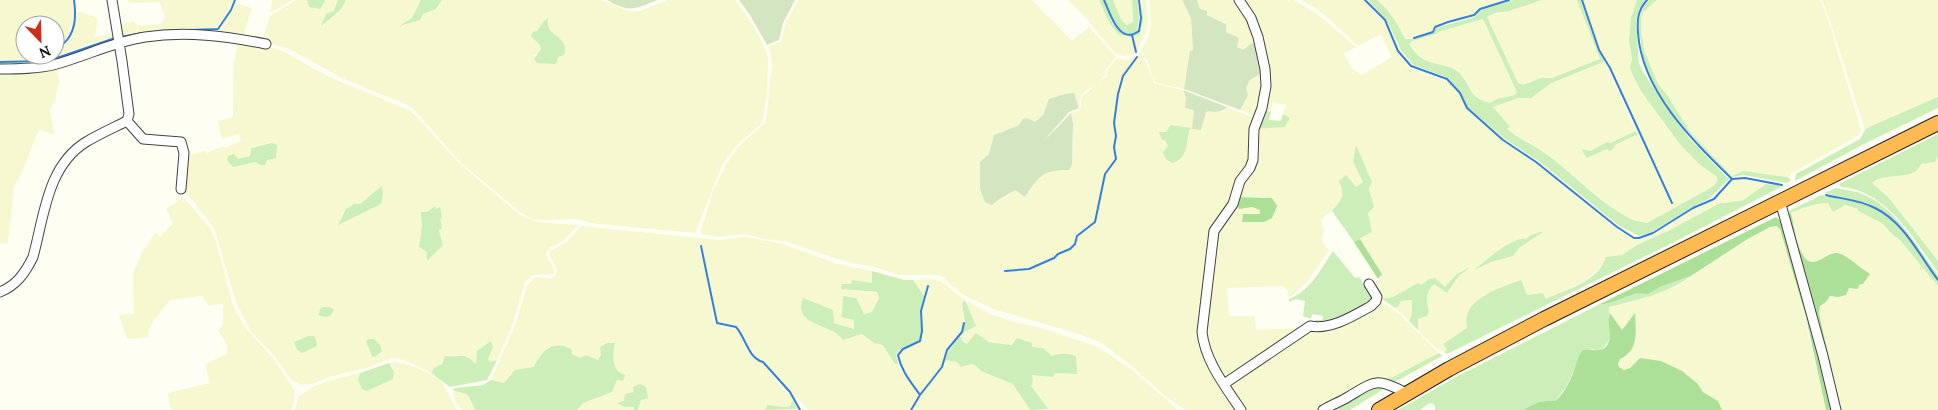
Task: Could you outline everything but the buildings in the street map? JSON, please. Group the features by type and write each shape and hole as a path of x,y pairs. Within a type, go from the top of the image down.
{"highway":[{"path":"1379,410 1406,393 1544,319 1938,123"}],"street":[{"path":"0,292 13,286 28,267 33,257 54,178 65,160 86,142 127,121 129,114 128,104 112,0"},
{"path":"1239,0 1251,18 1258,37 1265,69 1266,86 1262,108 1254,128 1253,160 1250,168 1240,181 1233,204 1214,231 1202,332 1203,344 1207,354 1241,410"},
{"path":"0,69 40,68 144,37 179,34 227,36 266,44"},
{"path":"127,121 143,139 181,142 184,152 181,190"},
{"path":"1780,201 1836,410"},
{"path":"1224,384 1310,326 1320,328 1330,325 1371,306 1377,297 1369,284"},
{"path":"1323,410 1368,384 1390,384 1406,393"}],"green space":[{"path":"0,0 72,0 74,14 67,41 65,42 65,15 15,15 15,62 0,62"},
{"path":"127,0 234,0 217,28 167,29 121,36 119,25 134,21 137,26 160,24 165,17 159,2 130,3"},
{"path":"272,0 292,0 270,13"},
{"path":"296,0 338,0 337,7 329,19 337,15 346,0 421,0 412,18 436,9 442,0 602,0 631,12 640,11 668,0 735,0 753,25 768,58 767,93 763,119 760,125 736,146 722,165 695,233 597,224 575,219 531,219 460,162 412,107 344,79 289,49 262,41 270,16","holes":["548,19 549,32 555,34 558,57 556,61 534,56 541,50 533,32 537,31"]},
{"path":"307,0 325,1 320,9 309,7"},
{"path":"338,0 346,0 339,12 321,26 326,14 334,11"},
{"path":"421,0 442,0 436,9 423,14 420,20 399,26 412,18"},
{"path":"607,0 658,0 638,7 628,8"},
{"path":"739,0 795,0 783,23 779,40 767,45"},
{"path":"798,0 1032,0 1072,41 1089,27 1116,57 1105,71 1105,76 1097,83 1106,77 1107,71 1117,58 1126,60 1136,56 1120,83 1113,124 1115,136 1113,148 1115,159 1104,174 1094,221 1076,236 1074,244 1065,251 1057,253 1029,269 1020,268 1005,272 1029,270 1067,252 1076,243 1079,236 1096,222 1105,174 1117,157 1114,147 1117,135 1115,123 1122,82 1140,52 1154,83 1183,90 1187,102 1194,110 1192,128 1171,125 1165,139 1168,146 1186,149 1189,129 1201,129 1205,112 1222,112 1227,107 1253,118 1252,155 1236,191 1219,221 1200,329 1238,410 1185,410 1165,396 1133,367 1102,343 1076,333 996,310 963,295 940,275 899,275 874,267 843,261 784,241 764,239 745,234 719,237 700,234 713,191 727,163 739,146 766,122 772,62 769,46 781,42 785,24","holes":["1096,83 1082,96 1080,110 1071,113 1073,123 1072,164 1044,174 1037,179 1025,197 1015,190 1005,198 996,201 986,157 989,154 994,135 1019,125 1027,118 1035,122 1043,115 1047,104 1074,93 1079,108 1081,95"]},
{"path":"1068,0 1099,0 1114,30 1122,35 1132,37 1135,54 1122,56 1114,52"},
{"path":"1099,0 1103,0 1118,30 1130,35 1137,34 1141,29 1142,0 1143,21 1140,35 1130,37 1118,34 1110,24"},
{"path":"1105,0 1113,0 1122,21 1127,25 1133,22 1132,0 1138,0 1139,18 1137,32 1124,32 1120,29 1112,18"},
{"path":"1113,0 1132,0 1132,24 1127,25 1122,21"},
{"path":"1142,0 1146,0 1148,18 1146,32 1136,52 1133,36 1140,35 1142,31"},
{"path":"1150,0 1182,0 1191,18 1193,50 1190,52 1184,89 1157,83 1152,77 1149,64 1141,51 1148,38 1151,26"},
{"path":"1182,0 1197,0 1200,9 1207,11 1207,15 1226,24 1226,32 1239,38 1237,47 1243,50 1252,43 1258,46 1263,72 1250,80 1246,88 1248,95 1240,110 1184,89 1190,51 1193,50 1191,18"},
{"path":"1197,0 1238,0 1258,46 1243,50 1236,47 1226,32 1226,23 1207,15 1200,9"},
{"path":"1242,0 1293,0 1316,13 1356,47 1344,53 1352,69 1362,75 1392,57 1381,34 1358,46 1333,22 1301,0 1364,0 1385,24 1397,52 1410,69 1447,81 1460,95 1467,110 1503,141 1536,164 1619,231 1633,239 1641,240 1657,233 1695,209 1715,200 1733,179 1766,184 1742,201 1736,200 1728,204 1720,203 1670,230 1637,245 1622,255 1606,257 1604,264 1587,280 1546,300 1543,293 1484,295 1468,312 1465,322 1467,328 1443,344 1447,350 1444,352 1436,348 1421,334 1418,330 1418,319 1426,316 1427,302 1425,298 1434,283 1447,293 1466,269 1457,274 1445,287 1435,278 1429,279 1421,285 1418,283 1393,297 1382,299 1378,296 1373,287 1382,274 1360,239 1372,232 1368,213 1374,207 1369,189 1372,182 1356,146 1353,162 1363,182 1356,187 1344,191 1342,198 1332,211 1321,219 1324,232 1322,240 1329,250 1308,281 1292,296 1288,297 1288,290 1282,286 1227,288 1229,316 1255,316 1256,330 1299,328 1299,333 1224,381 1204,340 1216,231 1235,203 1260,210 1260,214 1243,214 1242,222 1264,222 1265,197 1237,197 1251,168 1255,129 1285,127 1290,118 1283,114 1286,105 1272,102 1271,110 1263,108 1267,78","holes":["1542,232 1519,248 1513,256 1476,268 1511,242 1526,239"]},
{"path":"1368,0 1377,0 1393,18 1405,39 1413,39 1433,32 1436,28 1474,17 1480,10 1512,0 1542,0 1487,17 1518,83 1523,85 1541,78 1552,78 1600,59 1577,0 1581,0 1598,50 1604,60 1603,62 1551,83 1531,98 1518,98 1493,107 1510,127 1507,128 1515,135 1553,159 1617,211 1634,220 1647,223 1715,185 1717,177 1698,163 1679,143 1641,91 1634,78 1630,68 1632,59 1629,40 1631,18 1637,0 1645,0 1638,11 1636,22 1639,63 1642,70 1690,139 1729,179 1710,198 1650,233 1639,236 1618,225 1540,162 1505,139 1467,107 1462,95 1450,80 1413,65 1401,50 1387,21","holes":["1483,19 1517,92 1515,95 1497,99 1490,103 1481,100 1473,94 1464,78 1458,72 1420,57 1409,44 1412,41 1438,32"]},
{"path":"1377,0 1506,0 1479,8 1472,15 1447,21 1434,27 1432,31 1405,39 1390,12"},
{"path":"1542,0 1577,0 1600,59 1552,78 1541,78 1523,85 1518,83 1487,17"},
{"path":"1584,0 1637,0 1633,11 1629,40 1632,59 1630,68 1634,78 1641,91 1679,143 1698,163 1717,177 1716,184 1650,223 1632,220 1604,201 1543,151 1512,133 1493,107 1518,98 1531,98 1551,83 1604,60 1636,131 1590,151 1582,150 1587,158 1638,134 1672,205 1674,202 1620,86 1600,50"},
{"path":"1649,0 1657,0 1643,12 1641,18 1644,50 1658,84 1691,133 1732,176 1743,171 1786,177 1791,181 1786,183 1744,175 1732,177 1684,127 1673,113 1654,84 1643,56 1639,20 1642,10"},
{"path":"1657,0 1820,0 1828,19 1861,130 1858,136 1792,173 1789,178 1743,171 1732,176 1691,133 1658,84 1644,50 1641,30 1643,12"},
{"path":"1822,0 1938,0 1938,97 1865,130"},
{"path":"236,3 252,8 244,34 219,31"},
{"path":"78,11 98,18 95,37 114,33 114,37 65,53 65,45 68,43"},
{"path":"548,18 550,29 561,39 565,48 564,55 558,57 556,64 537,63 534,59 541,49 531,36"},
{"path":"1483,19 1517,92 1515,95 1497,99 1490,104 1477,99 1464,77 1457,72 1423,60 1417,56 1408,44 1438,32"},
{"path":"115,39 114,42 65,57 65,55"},
{"path":"238,41 266,46 283,51 327,76 411,111 459,163 520,215 537,222 578,225 564,240 546,252 554,269 554,274 533,275 525,282 512,326 497,360 490,362 488,359 493,347 491,341 486,346 480,348 476,364 467,356 453,355 443,360 442,364 434,368 431,373 404,360 393,358 312,384 301,385 292,380 271,352 251,332 236,302 214,228 183,188 185,154 190,155 205,151 207,153 241,141 239,134 222,139 218,121 233,117 234,62","holes":["271,143 256,162 247,164 228,156 238,160 250,156 251,147","382,187 381,204 339,224 346,209 354,204 360,204","435,206 443,244 428,260 427,252 419,247 422,226 421,213 427,212"]},
{"path":"0,63 15,63 15,65 24,65 0,66"},
{"path":"57,65 59,82 55,101 50,109 54,134 40,130 36,136 23,170 14,186 8,243 0,244 0,70"},
{"path":"1263,72 1263,92 1255,116 1240,110 1246,100 1246,88 1250,80"},
{"path":"1183,90 1227,107 1219,112 1206,112 1201,130 1192,129 1194,110 1185,108 1186,98"},
{"path":"1074,93 1079,108 1069,112 1042,143 1071,113 1073,123 1072,164 1069,170 1053,171 1042,176 1025,197 1015,190 992,205 985,202 980,189 980,162 989,154 994,135 1019,125 1023,119 1027,118 1035,122 1043,115 1049,99"},
{"path":"1938,97 1938,108 1866,143 1795,181 1796,174 1860,139 1869,127"},
{"path":"1263,110 1271,112 1269,120 1281,121 1283,114 1290,118 1285,127 1255,129"},
{"path":"1171,125 1192,128 1189,130 1187,145 1181,158 1172,163 1166,159 1163,152 1168,146 1165,140 1162,140 1159,132 1166,132"},
{"path":"1636,131 1638,134 1615,145 1609,151 1607,149 1587,158 1581,149 1590,151"},
{"path":"1938,134 1938,156 1935,162 1921,164 1913,173 1878,179 1872,183 1889,198 1938,261 1938,272 1906,228 1887,208 1861,192 1841,187 1839,184"},
{"path":"271,143 277,145 276,158 267,160 265,165 260,165 256,162 233,167 227,160 228,156 234,154 238,159 250,156 251,148"},
{"path":"1356,145 1372,182 1369,189 1374,207 1368,213 1372,232 1354,242 1332,211 1342,197 1339,181 1346,175 1356,187 1363,182 1353,162"},
{"path":"1938,156 1938,261 1889,198 1872,183 1881,178 1912,173 1920,167 1920,164 1934,162"},
{"path":"1766,184 1783,186 1447,354 1444,352 1447,350 1443,344 1467,328 1466,318 1475,302 1493,291 1521,280 1527,295 1543,293 1546,299 1581,284 1596,272 1606,257 1622,255 1637,245 1670,230 1720,203 1742,201"},
{"path":"382,186 381,204 338,225 346,209 354,204 360,204"},
{"path":"1836,188 1863,194 1886,209 1914,241 1938,275 1938,279 1906,234 1885,213 1864,203 1824,193"},
{"path":"1821,195 1861,203 1884,214 1894,222 1910,241 1938,281 1938,286 1899,239 1882,223 1858,211 1858,209 1845,205 1833,212 1828,203 1823,203 1788,214 1789,211"},
{"path":"183,197 210,228 216,242 233,305 244,326 272,357 295,391 292,410 171,410 168,393 210,383 205,364 227,354 227,345 218,330 223,324 223,304 208,305 202,296 170,300 153,321 148,332 149,337 127,339 119,315 134,314 133,273 143,251 156,232 160,237 173,223 166,209"},
{"path":"1237,197 1272,198 1277,206 1272,218 1264,222 1242,222 1243,214 1260,214 1260,210 1252,207 1239,209 1235,203"},
{"path":"1816,203 1828,203 1858,209 1858,211 1882,223 1899,239 1938,286 1938,410 1841,410 1819,314 1820,305 1826,302 1830,296 1838,297 1849,288 1863,284 1870,274 1840,253 1832,254 1815,263 1806,259 1801,252 1791,213"},
{"path":"435,206 436,209 440,207 442,228 439,230 443,245 427,261 427,252 419,247 422,226 421,212 427,212"},
{"path":"1791,213 1798,243 1805,258 1814,262 1832,254 1841,254 1870,274 1863,284 1859,285 1858,289 1849,288 1846,295 1830,296 1820,306 1819,314 1841,410 1838,410 1788,214"},
{"path":"1776,217 1784,224 1833,410 1826,410 1806,317 1780,229 1777,226 1770,227 1746,240 1691,276 1660,287 1648,294 1637,293 1610,303 1598,305"},
{"path":"581,226 719,240 746,237 783,244 838,264 872,271 872,283 852,280 851,284 842,289 877,293 879,298 872,312 854,320 854,329 834,323 819,326 830,330 843,340 862,334 874,343 883,345 918,395 909,410 809,410 784,385 764,361 758,359 738,327 723,325 717,320 702,244 700,243 699,246 711,296 713,321 722,327 735,329 738,332 751,355 763,364 789,394 793,400 790,406 783,408 767,405 765,410 638,410 641,405 634,392 629,408 635,407 634,410 577,410 583,403 612,392 618,373 615,370 614,362 615,343 598,360 586,355 580,358 572,354 571,349 548,347 541,354 534,367 512,373 504,383 491,380 516,323 527,286 536,277 551,279 555,276 557,270 550,251 567,242"},
{"path":"1777,226 1780,229 1796,280 1826,410 1722,410 1718,401 1703,392 1689,376 1671,366 1640,359 1630,368 1624,370 1619,367 1620,359 1628,356 1635,342 1635,314 1622,330 1610,313 1609,307 1639,300 1678,286 1746,240 1770,227"},
{"path":"1543,232 1519,248 1513,256 1491,262 1474,270 1507,245"},
{"path":"1360,239 1382,274 1378,279 1354,242"},
{"path":"1333,251 1355,278 1359,277 1373,297 1369,304 1335,322 1315,323 1315,320 1322,320 1323,316 1312,314 1311,319 1303,316 1305,301 1295,299 1289,302 1289,299 1309,285"},
{"path":"1470,267 1459,276 1447,293 1434,284 1431,287 1427,297 1429,312 1427,316 1418,319 1418,330 1409,321 1412,314 1412,300 1401,301 1398,307 1395,308 1382,299 1393,297 1418,283 1421,285 1429,279 1435,278 1445,287 1457,274"},
{"path":"872,271 904,280 913,280 924,296 920,313 921,337 917,342 901,349 896,354 898,364 895,364 883,345 874,343 862,334 843,340 834,332 808,319 801,311 803,298 833,310 834,323 854,329 854,320 842,317 843,296 856,298 864,314 872,312 879,298 877,292 841,289 842,284 851,284 852,280 872,283"},
{"path":"1691,276 1662,292 1609,307 1609,333 1606,345 1598,351 1591,349 1577,364 1566,387 1555,401 1539,402 1524,410 1435,410 1435,406 1432,403 1420,410 1398,410 1458,376 1598,305 1610,303 1637,293 1648,293"},
{"path":"932,279 942,282 965,300 962,304 964,320 961,332 946,350 942,366 920,393 905,374 899,356 903,350 919,343 923,333 922,313 929,285 927,285 924,296 913,280"},
{"path":"965,300 976,326 962,333 965,323 962,304"},
{"path":"1412,300 1412,314 1409,321 1395,308 1398,307 1401,301"},
{"path":"967,301 990,314 1045,329 1098,347 1131,369 1178,410 1048,410 1030,385 1032,375 1053,377 1054,373 1077,374 1052,357 1043,348 1032,347 1017,338 1012,345 983,339 967,344 963,342 960,336 962,333 976,326 967,307"},
{"path":"1381,301 1398,313 1439,353 1391,378 1320,410 1242,410 1226,385 1305,333 1325,331 1329,333 1380,307"},
{"path":"323,307 330,307 334,310 330,316 318,315"},
{"path":"1610,313 1622,330 1635,313 1635,340 1630,351 1620,359 1619,367 1624,370 1630,368 1640,358 1661,361 1682,371 1697,383 1703,392 1718,401 1722,410 1524,410 1539,402 1555,401 1568,384 1583,350 1600,350 1608,344"},
{"path":"976,333 989,342 1012,345 1017,338 1032,343 1032,347 1043,348 1052,356 1070,354 1076,356 1077,374 1055,373 1053,377 1032,375 1033,381 1031,386 1048,409 1030,410 1013,384 981,371 975,365 971,364 961,367 957,362 945,360 948,352 960,336 963,342 967,344"},
{"path":"314,336 317,346 302,353 297,350 294,342"},
{"path":"374,339 380,345 382,351 375,357 372,356 366,341"},
{"path":"491,341 493,347 488,359 490,362 497,360 487,380 450,387 431,373 434,368 442,364 445,356 464,356 476,364 477,351"},
{"path":"607,343 615,343 615,367 620,373 625,375 623,381 617,380 612,392 583,403 577,410 475,410 468,395 453,390 455,388 483,385 491,380 504,383 515,370 534,367 544,351 553,346 564,346 571,349 572,354 580,358 586,355 598,360 601,355 600,347"},
{"path":"1439,353 1442,356 1393,383 1379,380 1391,378"},
{"path":"945,360 975,365 981,371 1013,384 1030,410 912,410 943,367"},
{"path":"398,362 415,367 441,381 457,410 295,410 299,396 313,387 331,380 360,373 358,380 362,389 367,390 385,383 393,379 393,367 389,363"},
{"path":"389,363 394,372 393,379 367,391 362,389 358,380 360,373"},
{"path":"640,384 646,387 648,398 641,400 638,410 634,410 634,407 625,407 617,403 624,401 625,394 634,392 633,387"},
{"path":"1366,387 1387,387 1350,410 1326,410"},
{"path":"453,390 468,395 475,410 462,410 455,401"},
{"path":"793,400 797,409 765,410 767,405 790,406"}],"waterway":[{"path":"65,42 71,35 75,22 74,0"},
{"path":"159,31 218,29 231,10 235,0"},
{"path":"1104,0 1116,26 1126,34 1132,35 1139,31 1141,18 1139,0"},
{"path":"1365,0 1385,20 1398,51 1411,66 1447,79 1460,93 1467,108 1503,140 1536,162 1617,227 1634,238 1653,233 1693,208 1714,199 1732,179"},
{"path":"1414,38 1433,32 1435,27 1474,15 1480,9 1509,0"},
{"path":"1582,0 1599,50 1610,68 1672,203"},
{"path":"1647,0 1640,11 1638,19 1641,53 1648,74 1671,113 1685,131 1732,179 1745,178 1782,185"},
{"path":"121,37 142,33"},
{"path":"1132,35 1136,52"},
{"path":"0,62 48,61 115,38"},
{"path":"1005,271 1029,269 1054,258 1058,254 1070,249 1075,244 1077,236 1095,222 1105,174 1116,159 1114,123 1118,94 1123,76 1137,57"},
{"path":"1826,195 1863,203 1885,214 1903,230 1938,280"},
{"path":"701,246 717,323 736,327 754,356 763,362 790,392 800,410"},
{"path":"911,410 920,395 904,371 898,355 903,349 920,341 922,331 921,311 928,286"},
{"path":"920,395 942,367 947,350 962,332 964,323"}]}
